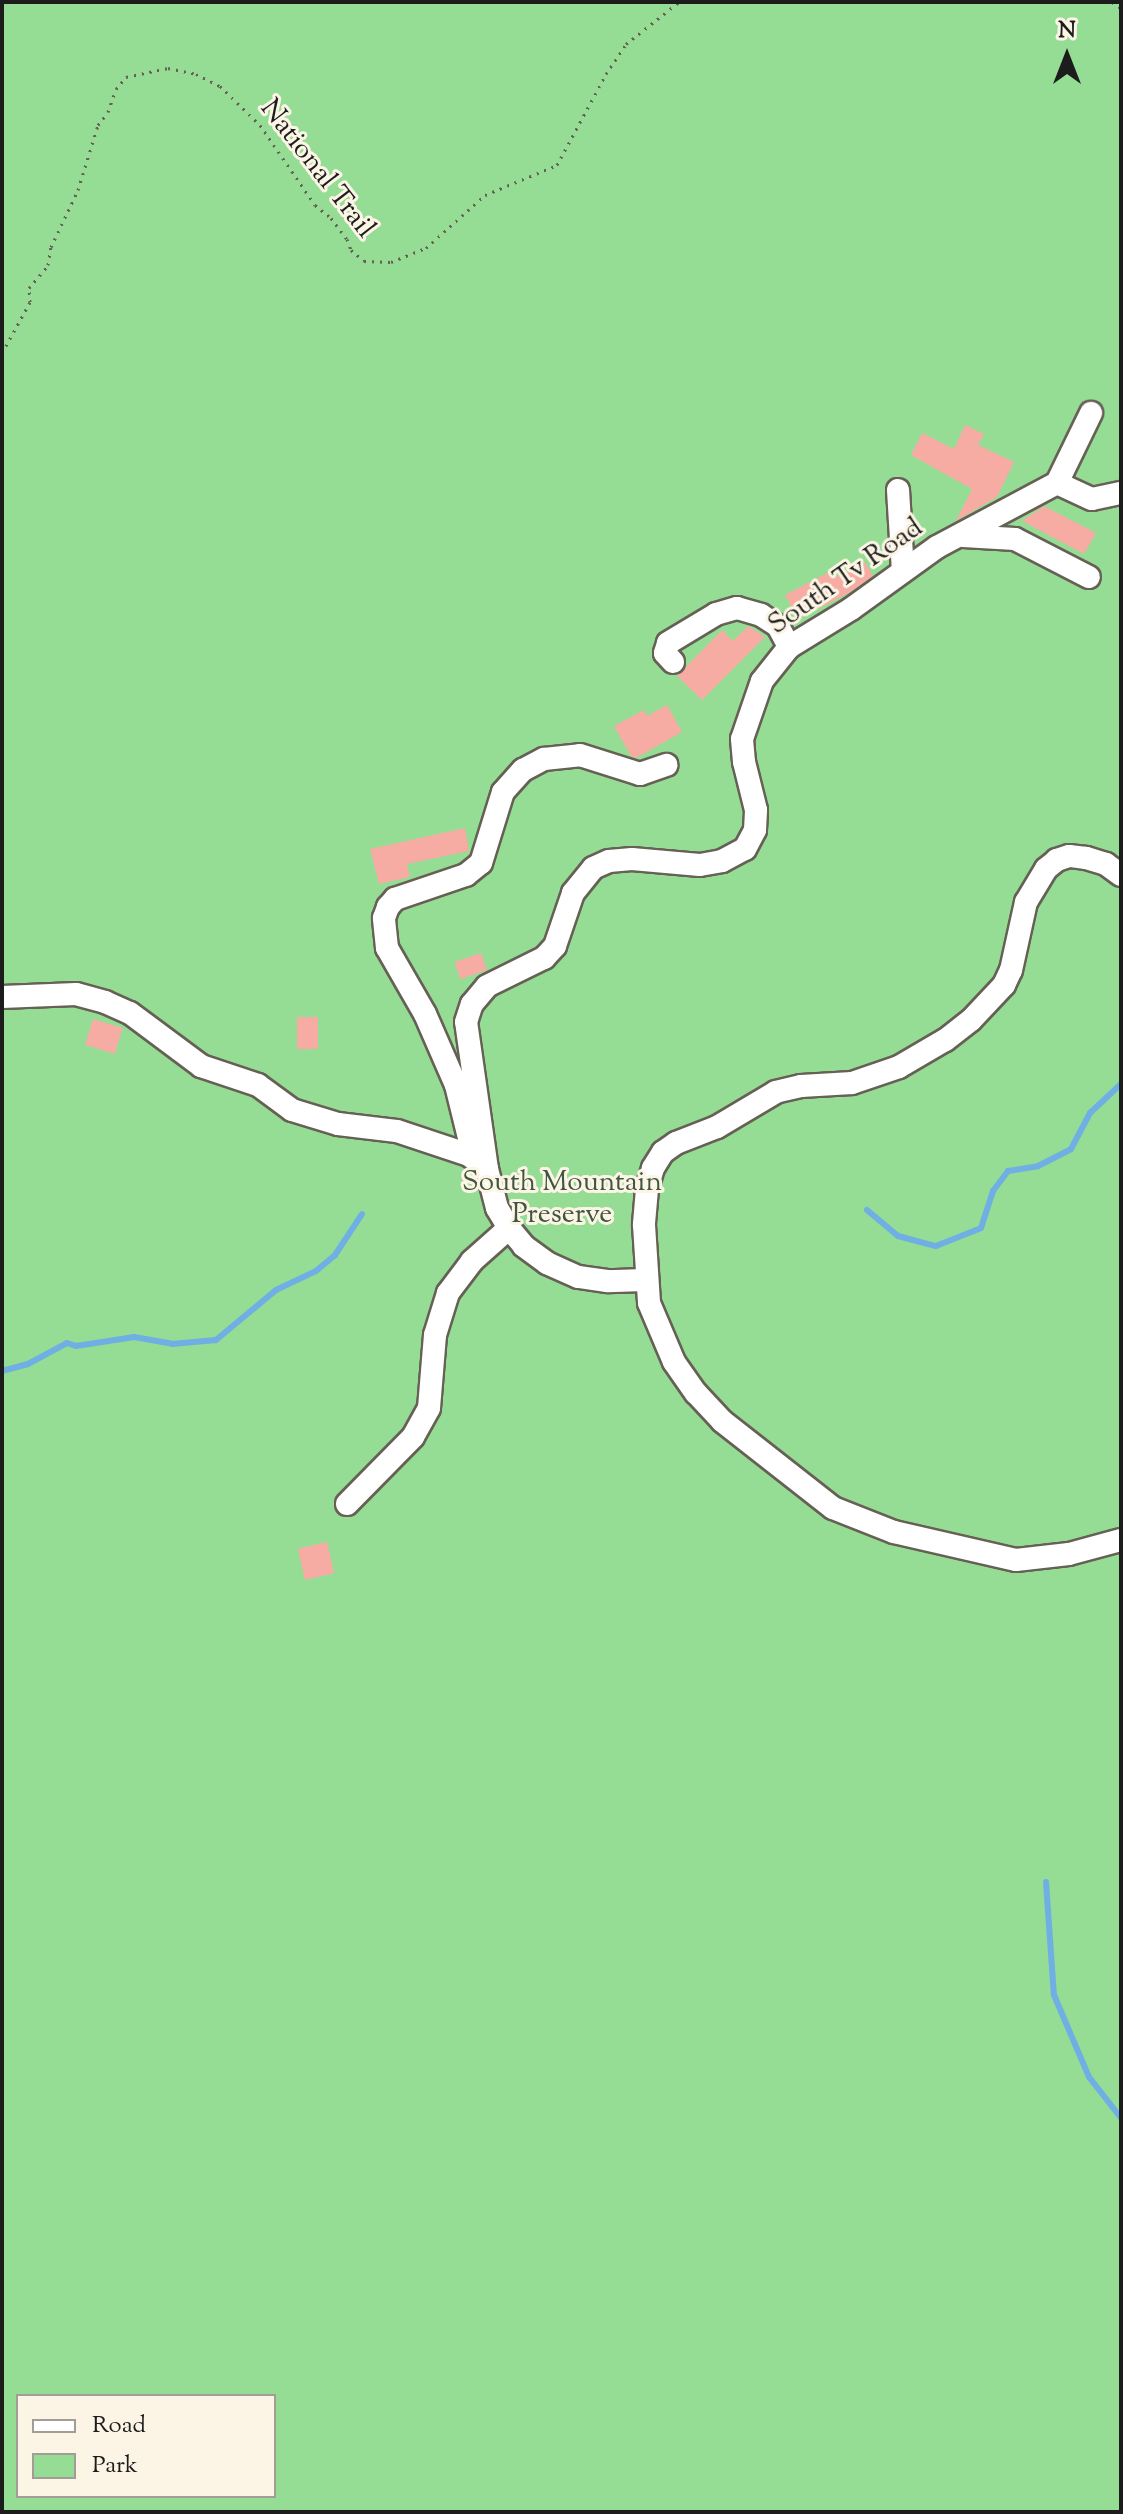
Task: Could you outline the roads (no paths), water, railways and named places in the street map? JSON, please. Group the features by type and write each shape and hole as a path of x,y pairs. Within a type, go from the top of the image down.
{"street":[{"path":"1091,413 1057,483 1092,499 1121,493"},
{"name":"South Tv Road","path":"487,1169 466,1022 472,1004 487,986 544,958 555,946 573,893 593,868 609,861 632,859 700,865 722,861 745,849 755,830 756,810 744,762 742,739 762,681 789,647 937,547 963,536 1057,483"},
{"path":"898,490 903,571"},
{"path":"963,536 1015,539 1089,577"},
{"path":"673,662 665,653 668,643 716,614 737,608 761,615 778,626 789,647"},
{"path":"469,1155 469,1134 456,1085 425,1014 387,948 384,918 388,907 395,899 466,875 481,863 503,792 523,770 544,759 580,755 640,774 666,765"},
{"path":"1121,875 1106,864 1069,856 1046,869 1026,902 1004,985 995,998 945,1040 874,1077 776,1092 717,1127 663,1152 653,1168 647,1189 645,1280 658,1330 696,1393 722,1421 833,1508 894,1532 1016,1560 1069,1554 1121,1540"},
{"path":"2,997 76,994 105,1002 130,1013 201,1066 258,1085 292,1110 338,1124 397,1131 469,1155 487,1169 497,1208 509,1228 524,1246 547,1263 578,1277 607,1281 645,1280"},
{"path":"347,1504 413,1437 429,1408 435,1335 448,1293 472,1261 509,1228"}],"waterway":[{"path":"867,1210 898,1236 936,1246 981,1228 993,1191 1008,1171 1038,1166 1071,1149 1090,1113 1121,1084"},
{"path":"2,1371 28,1364 67,1343 76,1346 134,1337 172,1344 216,1340 276,1290 316,1271 335,1255 362,1214"},
{"path":"1046,1882 1054,1995 1089,2077 1121,2118"}],"park label":[{"name":"South Mountain Preserve","path":"562,1199"}]}
